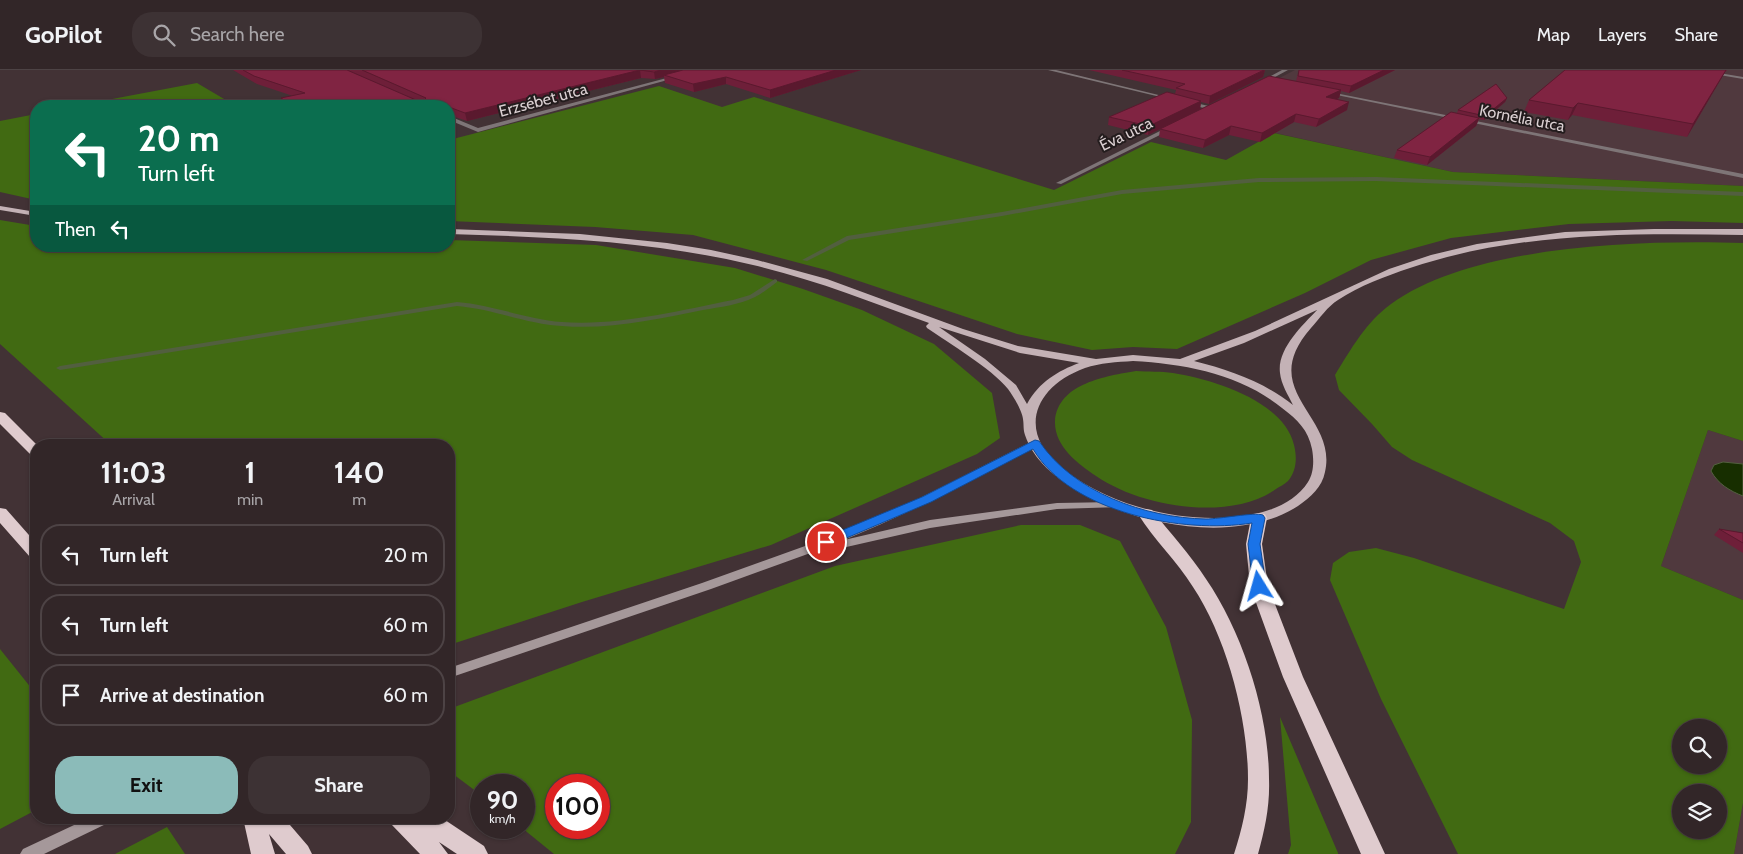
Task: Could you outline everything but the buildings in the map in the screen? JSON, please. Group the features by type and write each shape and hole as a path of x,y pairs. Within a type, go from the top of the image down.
{"highway":[{"path":"0,416 30,446"},
{"path":"0,513 30,546"},
{"path":"1146,514 1200,584 1222,623 1242,680 1255,728 1259,781 1256,820 1246,854"},
{"path":"1259,518 1254,544 1259,586 1293,677 1372,854"},
{"path":"256,824 264,854"},
{"path":"275,824 300,854"},
{"path":"406,824 436,854"},
{"path":"433,824 476,854"}],"main road":[{"path":"0,208 30,213"},
{"path":"455,232 536,232 583,236 702,252 798,274 919,318 1015,349 1097,362"},
{"path":"1180,362 1246,340 1392,271 1427,260 1491,245 1560,235 1620,232 1743,232"},
{"path":"919,318 981,361 1012,387 1029,416 1031,434 1035,443 1042,455 1064,477 1096,497 1146,514 1205,523 1233,522 1259,518 1293,504 1314,485 1320,473 1320,449 1288,383 1285,368 1288,356 1300,336 1333,299"},
{"path":"1029,416 1035,398 1049,382 1071,370 1097,362 1129,358 1180,362 1223,372 1254,384 1288,405 1307,425"}],"street":[{"name":"Erzsébet utca","path":"455,120 478,130 702,70"},
{"path":"1050,70 1211,108"},
{"path":"1259,84 1286,70"},
{"path":"1692,70 1743,78"},
{"path":"1267,80 1277,82"},
{"name":"Kornélia utca","path":"1316,90 1743,176"},
{"path":"1202,112 1219,104"},
{"name":"Éva utca","path":"1059,183 1175,125"},
{"path":"455,671 792,556 926,500 1035,443"},
{"path":"792,556 930,524 1057,506 1116,505"},
{"path":"30,853 90,824"}],"shaded area":[{"path":"1295,70 1743,70 1743,186 1453,172 1203,117"},
{"path":"1708,430 1743,441 1743,600 1661,566"},
{"path":"1723,462 1743,464 1743,496 1725,487 1711,471 1714,465"},
{"path":"1743,803 1743,854 1734,854"}],"green space":[{"path":"197,83 226,100 107,100"},
{"path":"659,86 722,107 754,97 1054,190 1151,142 1226,160 1274,133 1453,172 1743,186 1743,223 1672,221 1569,224 1451,238 1371,260 1305,293 1177,349 1133,347 1092,350 1017,334 826,270 693,235 595,227 455,221 455,138"},
{"path":"30,115 30,199 0,192 0,121"},
{"path":"0,220 30,225 30,252 455,252 455,240 596,245 735,268 862,310 934,344 992,393 1000,438 977,454 771,545 582,602 455,643 455,439 104,439 0,344"},
{"path":"1657,243 1743,243 1743,441 1708,430 1661,566 1743,600 1743,803 1734,854 1458,854 1381,699 1330,580 1333,563 1349,552 1376,548 1414,558 1564,609 1581,562 1574,541 1550,523 1412,460 1392,447 1339,390 1335,375 1360,336 1382,311 1426,284 1467,269 1512,258 1561,250"},
{"path":"1136,371 1168,372 1189,376 1226,387 1262,404 1288,430 1294,445 1296,454 1291,477 1284,484 1257,499 1234,505 1210,508 1185,507 1136,496 1096,476 1068,453 1058,438 1055,421 1058,408 1074,390 1086,384 1098,379"},
{"path":"1021,525 1080,525 1120,541 1166,627 1192,720 1191,822 1175,854 554,854 535,839 535,774 470,774 470,787 455,776 455,707 835,566"},
{"path":"0,649 30,686 30,813 0,829"},
{"path":"1280,717 1338,854 1288,854 1291,845"},
{"path":"167,827 185,854 115,854"}],"waterway":[{"path":"805,260 847,238 1002,214 1122,192 1259,180 1376,179 1743,194"},
{"path":"60,368 457,304 484,307 535,320 562,324 605,324 734,302 752,296 775,281"}],"route":[{"path":"826,542 926,500 1035,443 1042,455 1064,477 1096,497 1116,505 1175,520 1205,523 1233,522 1259,518 1254,544 1259,586"}]}
